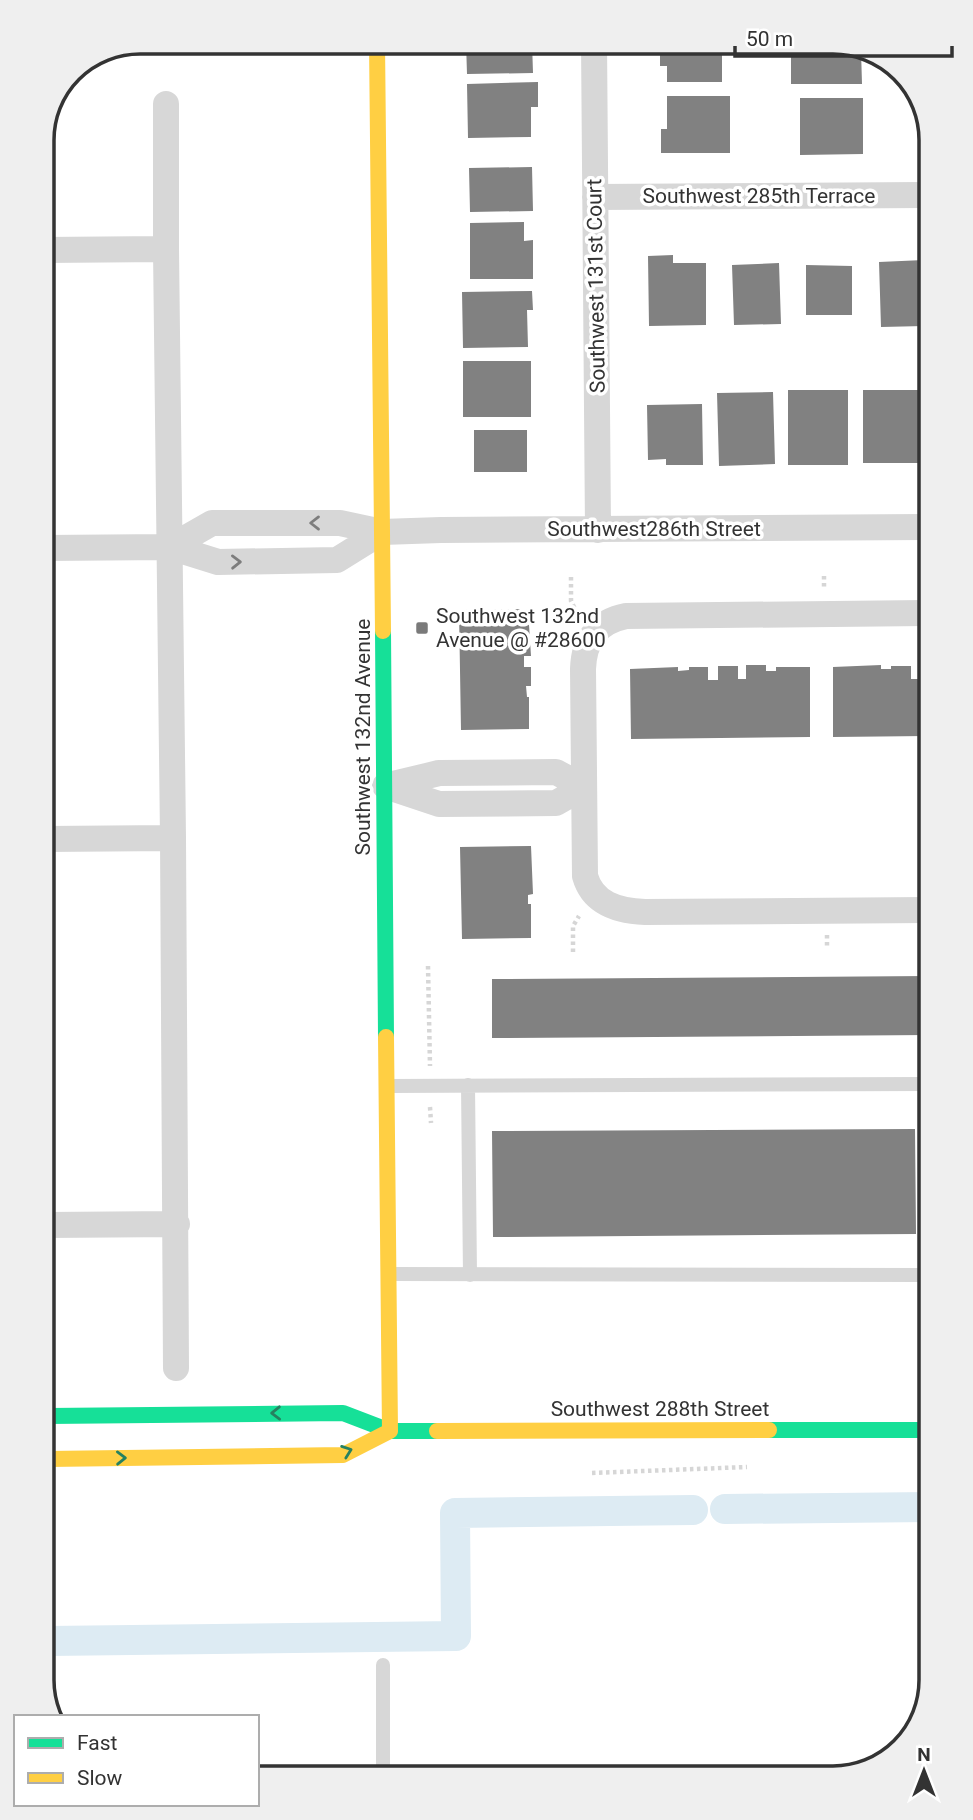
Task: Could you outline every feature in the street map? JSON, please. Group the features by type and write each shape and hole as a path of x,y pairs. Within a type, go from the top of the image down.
{"street":[{"name":"Southwest 132nd Avenue","path":"377,54 390,1431"},
{"name":"Southwest 131st Court","path":"594,54 598,530"},
{"path":"166,104 177,1224 176,1368"},
{"name":"Southwest 285th Terrace","path":"595,197 919,195"},
{"path":"54,250 166,248"},
{"name":"Southwest286th Street","path":"170,547 212,523 340,523 382,532 919,527"},
{"path":"54,548 170,547 218,562 337,560 382,532"},
{"path":"919,613 636,614 608,622 590,638 583,658 584,866 587,883 600,899 621,910 919,910"},
{"path":"385,786 439,804 556,803 584,787"},
{"path":"54,839 173,838"},
{"path":"54,1225 177,1224"},
{"name":"Southwest 288th Street","path":"54,1416 343,1413 390,1431 919,1430"},
{"name":"Southwest 288th Street","path":"54,1459 343,1455 390,1431"}],"lane":[{"path":"387,1086 919,1084"},
{"path":"468,1085 470,1275"},
{"path":"390,1274 919,1275"},
{"path":"383,1665 383,1766"}],"path":[{"path":"571,577 571,601"},
{"path":"573,926 573,952"},
{"path":"428,966 431,1123"},
{"path":"592,1473 757,1467"}],"building":[{"path":"466,54 532,54 533,73 467,74"},
{"path":"660,54 722,54 722,82 667,82 667,66 660,66"},
{"path":"791,54 838,54 861,59 862,84 791,84"},
{"path":"538,82 538,107 531,107 531,137 468,138 467,84"},
{"path":"667,96 730,96 730,153 661,153 661,129 667,129"},
{"path":"800,98 863,98 863,154 800,155"},
{"path":"532,167 533,211 470,212 469,168"},
{"path":"524,222 524,241 533,240 533,279 470,279 470,223"},
{"path":"673,255 673,263 706,263 706,325 649,326 648,256"},
{"path":"919,260 919,326 881,327 879,262"},
{"path":"779,263 781,324 734,325 732,265"},
{"path":"806,265 852,266 852,315 806,315"},
{"path":"532,291 533,310 527,310 528,347 463,348 462,292"},
{"path":"463,361 531,361 531,417 463,417"},
{"path":"788,390 848,390 848,465 788,465"},
{"path":"863,390 919,390 919,463 863,463"},
{"path":"773,392 775,464 719,466 717,393"},
{"path":"702,404 703,465 666,465 666,459 648,460 647,405"},
{"path":"474,430 527,430 527,472 474,472"},
{"path":"528,609 531,656 524,656 524,667 531,667 531,686 526,686 529,697 529,729 461,730 459,610"},
{"path":"746,665 766,665 766,671 776,671 776,667 810,667 810,737 631,739 630,669 678,667 678,671 689,670 689,667 708,667 708,680 718,680 718,666 738,666 738,679 746,679"},
{"path":"881,665 881,669 891,669 891,666 911,666 911,679 919,679 919,736 833,737 833,667"},
{"path":"531,846 533,894 528,895 528,904 531,904 531,938 462,939 460,847"},
{"path":"919,976 919,1035 492,1038 492,979"},
{"path":"915,1129 916,1234 493,1237 492,1131"}],"waterway":[{"path":"725,1509 919,1507"},
{"path":"54,1641 456,1636 455,1513 693,1510"}],"traffic: fast":[{"path":"383,631 386,1037"},
{"path":"54,1416 343,1413 390,1431 437,1431"},
{"path":"769,1430 919,1430"}],"traffic: slow":[{"path":"377,54 383,631"},
{"path":"386,1037 390,1431"},
{"path":"437,1431 769,1430"},
{"path":"54,1459 343,1455 390,1431"}],"place":[{"name":"Southwest 132nd Avenue @ #28600","path":"422,628"}]}
